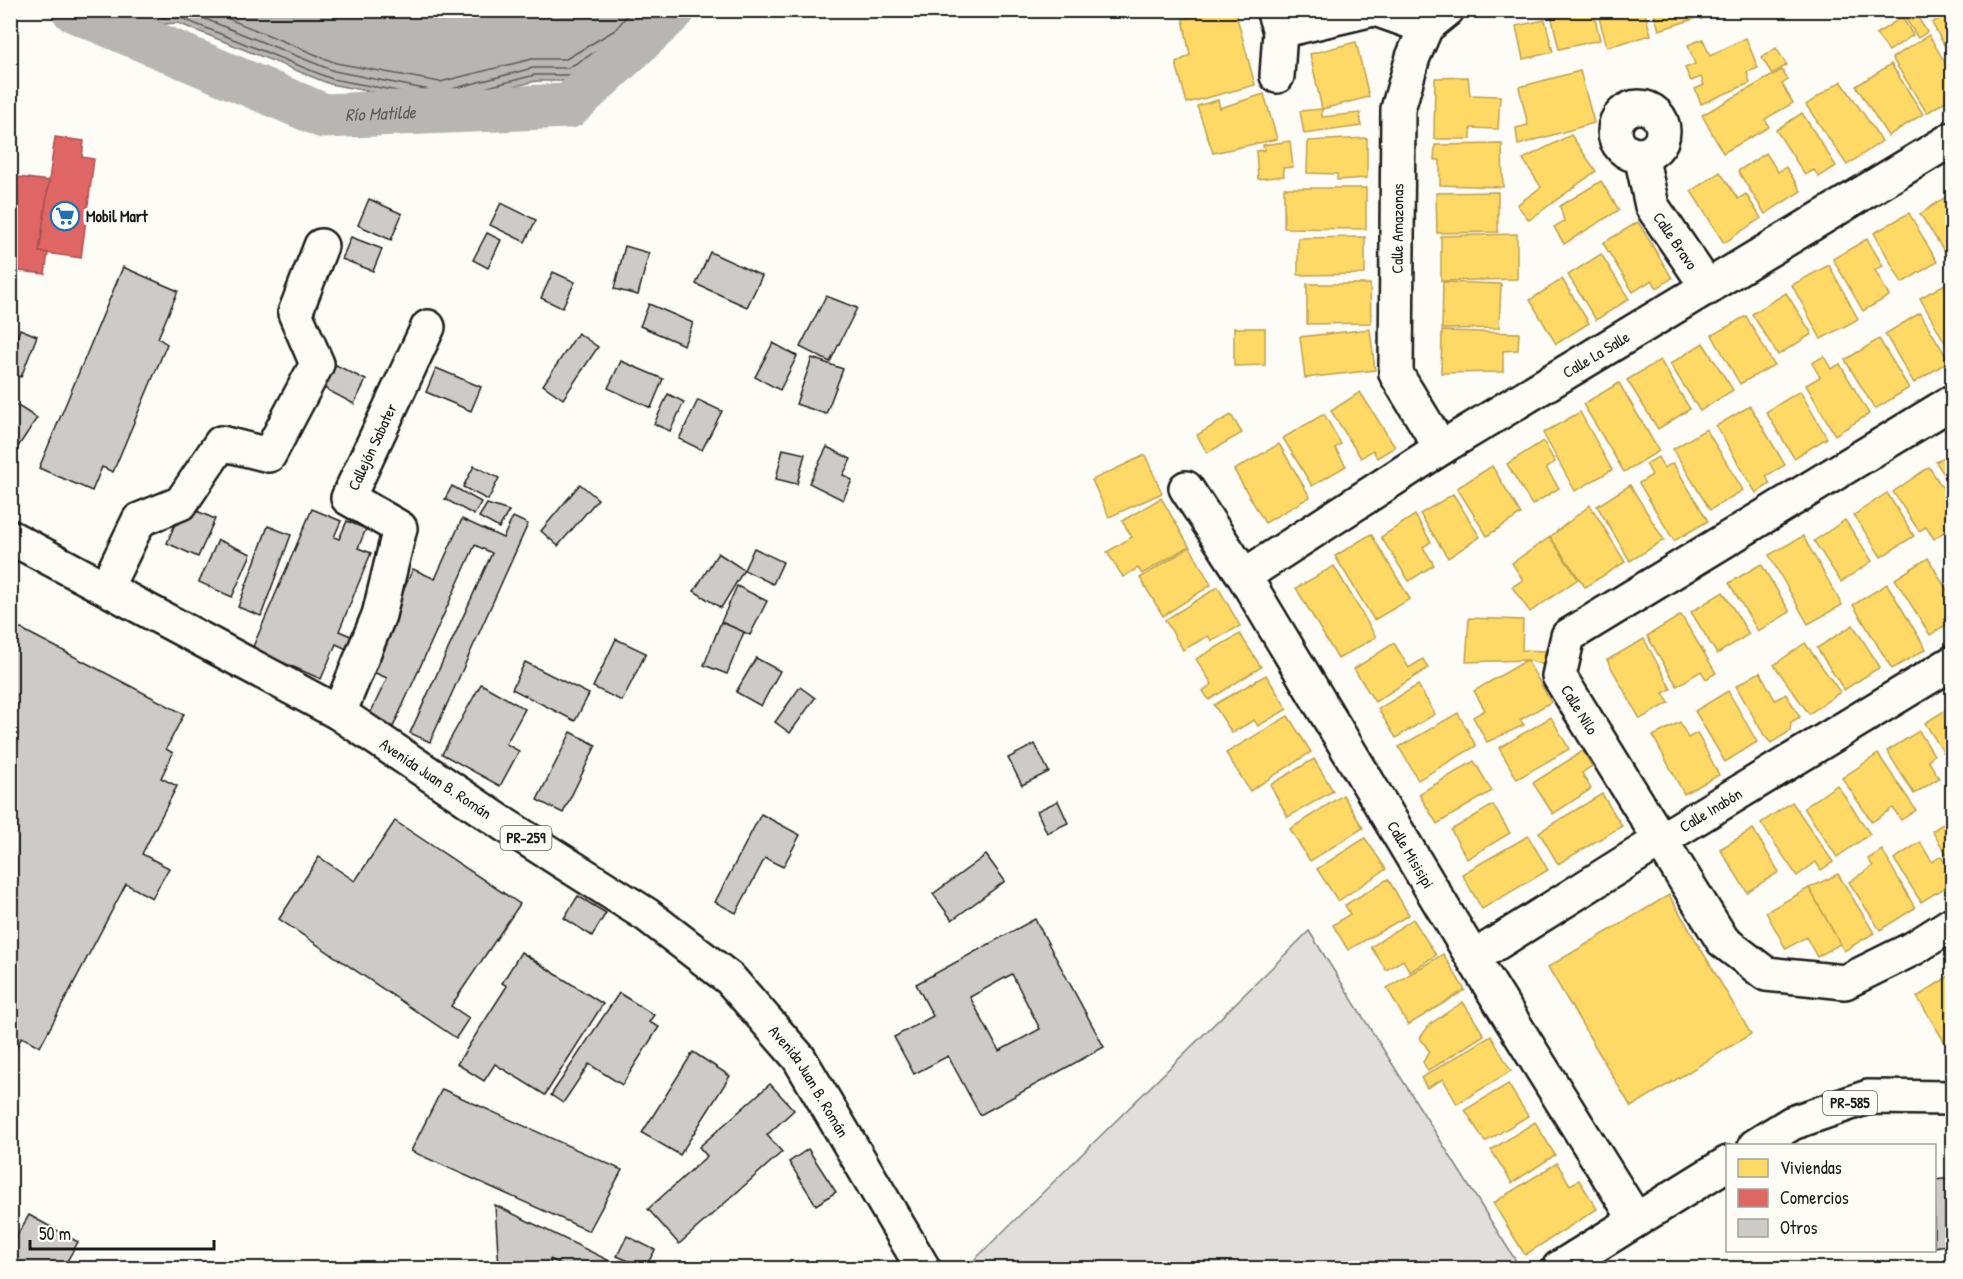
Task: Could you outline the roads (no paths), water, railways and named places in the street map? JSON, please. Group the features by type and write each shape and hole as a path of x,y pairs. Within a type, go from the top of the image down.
{"street":[{"path":"1277,76 1276,21 1369,10"},
{"path":"1378,10 1437,19"},
{"name":"Calle Amazonas","path":"1437,19 1413,57 1398,109 1396,374 1441,448"},
{"name":"Calle La Salle","path":"1244,576 1441,448 1953,139"},
{"name":"Calle Bravo","path":"1641,155 1652,206 1708,288"},
{"path":"106,588 139,520 181,503 221,443 269,455 317,364 295,313 321,246"},
{"name":"Callejón Sabater","path":"339,713 379,615 400,528 348,498 428,327"},
{"name":"Calle Nilo","path":"1953,402 1568,636 1559,676 1723,941 1766,974 1845,982 1914,948 1953,924"},
{"name":"Calle Misisipi","path":"1186,489 1244,576 1473,958 1636,1221"},
{"name":"Avenida Juan B. Román","path":"10,537 339,713 505,825 647,915 730,979 800,1058 923,1269"},
{"name":"Calle Inabón","path":"1473,958 1659,841 1953,663"},
{"name":"PR-585","path":"1758,1144 1792,1123 1868,1097 1953,1098"},
{"path":"1559,1269 1726,1164"}],"water":[{"path":"134,11 662,11 630,47 572,81 536,81 441,105 330,84 178,23 163,24"}],"waterway":[{"name":"Río Matilde","path":"74,10 324,116 569,106 673,10"}],"place":[{"name":"Mobil Mart","path":"65,216"}]}
